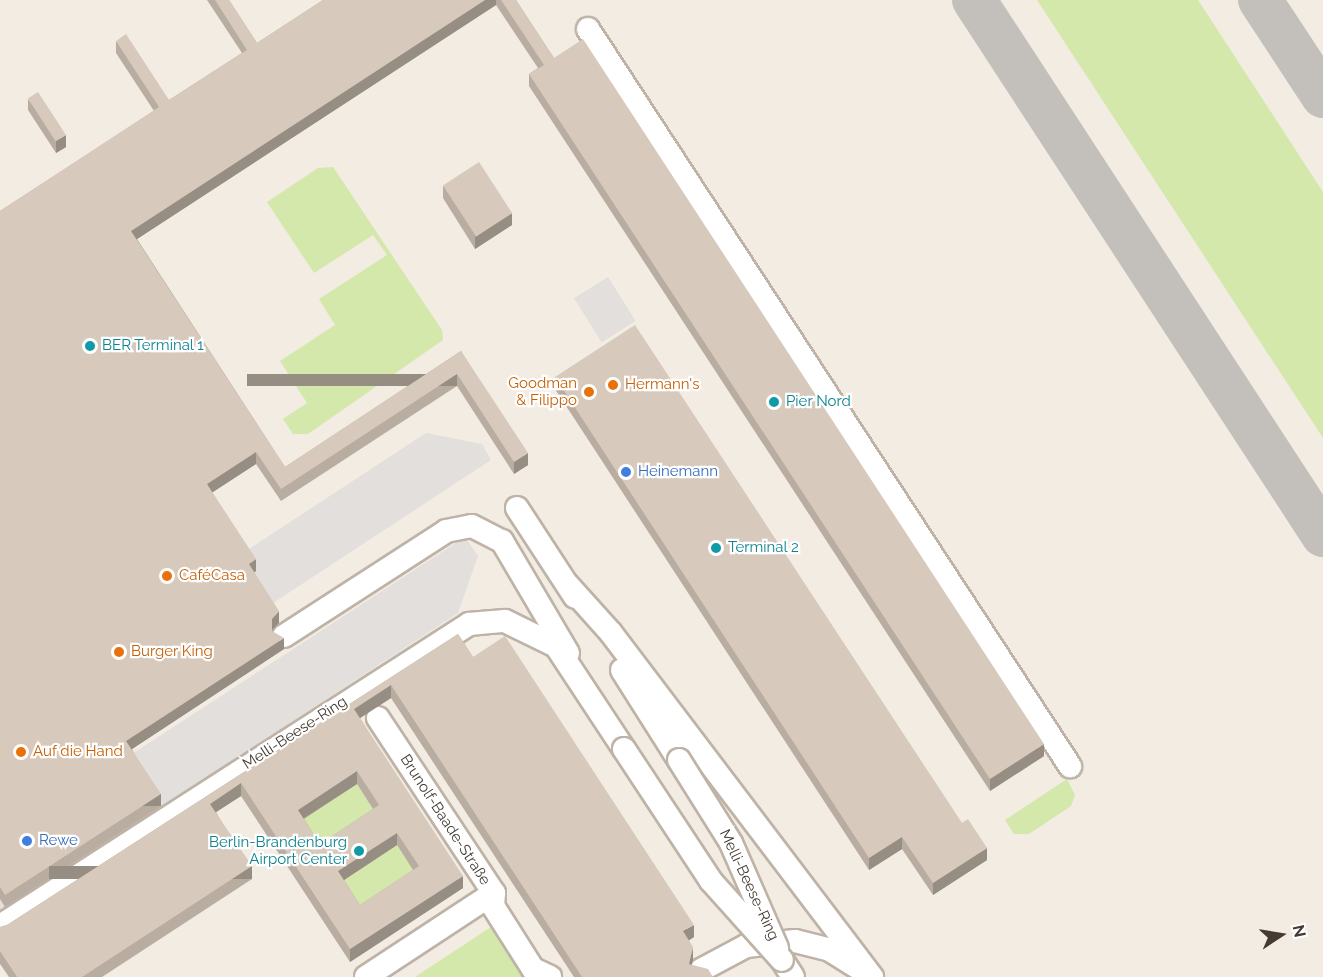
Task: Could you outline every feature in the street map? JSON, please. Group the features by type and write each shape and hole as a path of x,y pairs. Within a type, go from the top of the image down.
{"street":[{"path":"588,29 1070,766"},
{"name":"Melli-Beese-Ring","path":"517,508 718,819 788,969"},
{"name":"Melli-Beese-Ring","path":"284,636 446,531 472,526 501,542 584,690 711,881 788,969"},
{"path":"568,585 778,850 871,977"},
{"name":"Melli-Beese-Ring","path":"0,926 459,628 505,621 562,650"},
{"name":"Brunolf-Baade-Straße","path":"378,718 494,893 493,906 533,969 550,977"},
{"path":"366,977 494,893"},
{"path":"701,970 746,946 795,941 842,955 871,977"}],"green space":[{"path":"1037,0 1198,0 1323,192 1323,438"},
{"path":"333,167 442,330 443,340 308,434 293,434 283,419 307,403 280,361 335,325 319,299 387,255 373,235 314,273 267,202 318,168"},
{"path":"1067,779 1075,795 1071,806 1029,834 1014,834 1005,820"},
{"path":"357,784 379,818 320,856 298,822"},
{"path":"397,845 419,879 359,917 337,884"},
{"path":"491,927 523,977 415,977"}],"shaded area":[{"path":"608,277 636,321 602,342 574,298"},
{"path":"426,433 482,444 491,460 0,782 0,712"},
{"path":"465,537 478,556 458,613 0,913 0,840"}],"building":[{"name":"BER Terminal 1","path":"215,0 229,0 257,43 323,0 485,0 131,231 285,467 461,351 528,453 514,462 457,374 281,489 256,452 207,484 256,559 249,564 279,611 272,619 272,631 284,638 126,741 161,794 5,895 0,887 0,211 159,107 116,41 126,34 169,100 247,50"},
{"name":"Pier Nord","path":"501,0 516,0 554,58 583,39 1044,744 990,779 529,74 544,65"},
{"path":"38,92 66,135 56,141 28,99"},
{"path":"479,162 512,213 476,237 443,185"},
{"name":"Terminal 2","path":"635,325 962,823 968,819 987,848 933,883 902,837 869,858 555,377"},
{"path":"458,634 473,657 505,636 694,925 683,931 693,947 689,964 708,969 713,977 582,977 391,685 354,709 463,876 350,949 241,783 210,804 252,866 82,977 17,977 0,951 0,927 7,925","holes":["357,771 379,805 320,844 298,810","397,833 419,866 360,905 338,871"]}],"taxiway":[{"path":"974,0 1323,535"},
{"path":"1260,0 1323,96"}],"place":[{"name":"BER Terminal 1","path":"90,346"},
{"name":"Hermann's","path":"613,385"},
{"name":"Goodman & Filippo","path":"589,392"},
{"name":"Pier Nord","path":"774,402"},
{"name":"Heinemann","path":"626,472"},
{"name":"Terminal 2","path":"716,548"},
{"name":"CaféCasa","path":"167,576"},
{"name":"Burger King","path":"119,652"},
{"name":"Auf die Hand","path":"21,752"},
{"name":"Rewe","path":"27,841"},
{"name":"Berlin-Brandenburg Airport Center","path":"359,851"}]}
